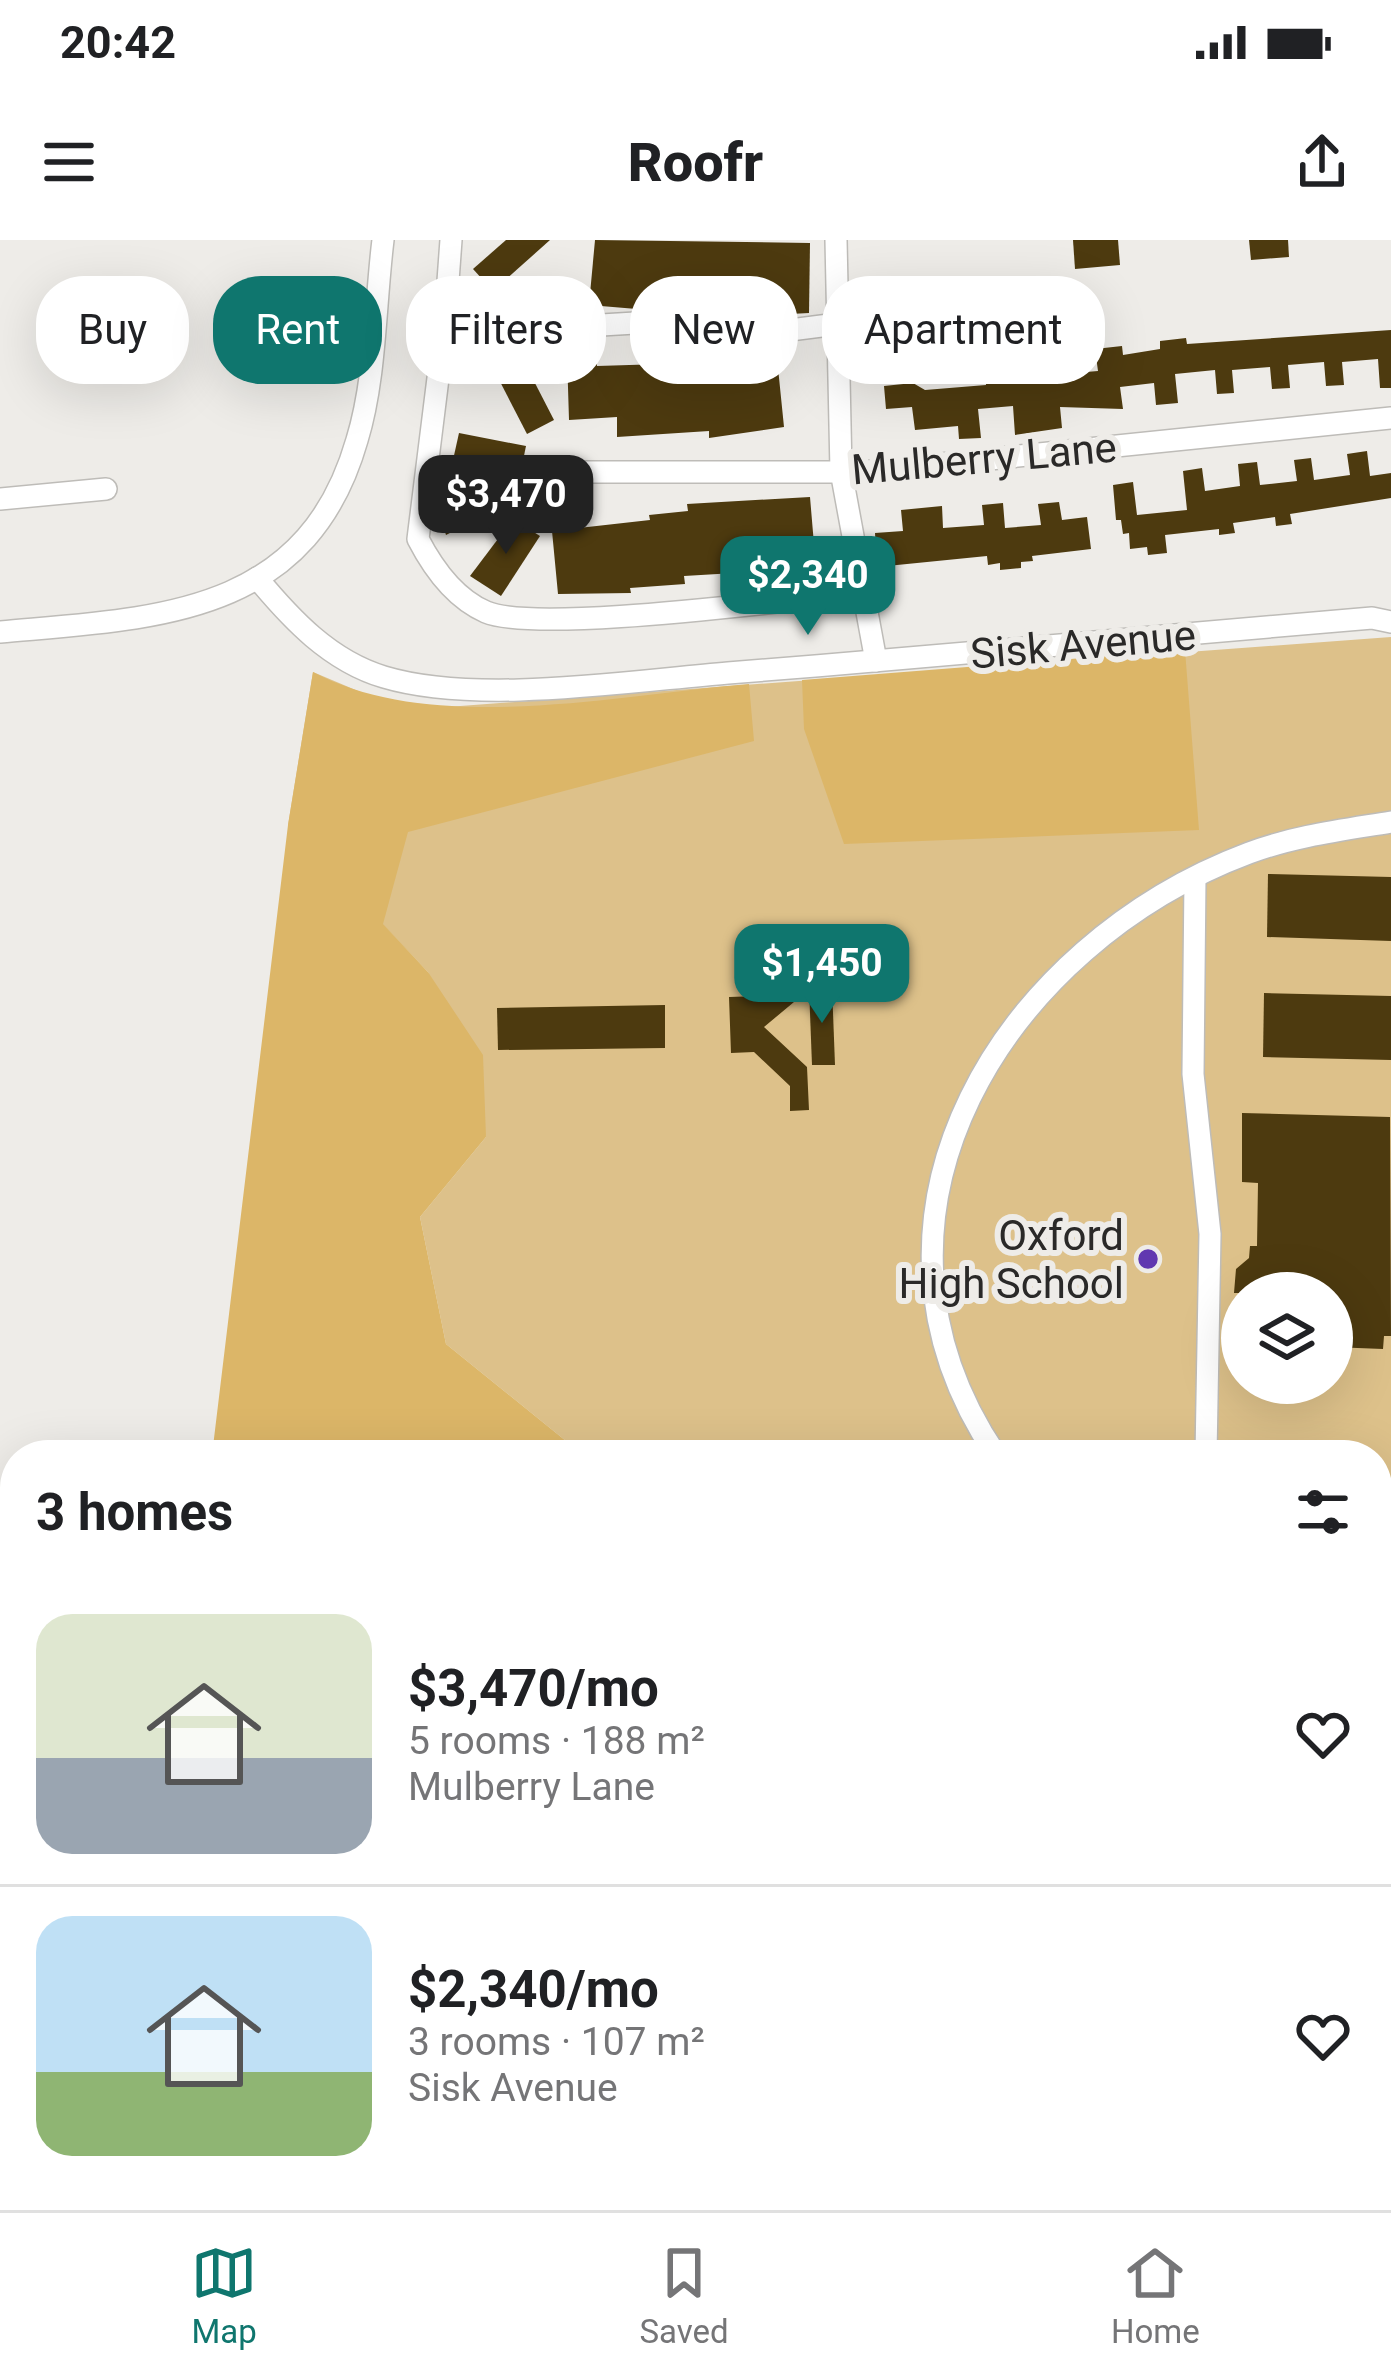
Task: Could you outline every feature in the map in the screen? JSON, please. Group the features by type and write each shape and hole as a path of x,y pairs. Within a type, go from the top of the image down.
{"street":[{"path":"0,632 178,614 236,593 293,548 340,489 359,436 383,240"},
{"path":"448,276 451,240"},
{"path":"836,240 836,276"},
{"path":"606,325 635,323 744,336 822,326"},
{"path":"437,384 418,539 464,599 503,616 566,618 862,593"},
{"path":"838,384 842,471 876,662"},
{"name":"Mulberry Lane","path":"575,472 842,471 1029,458 1391,418"},
{"path":"0,499 106,489"},
{"name":"Sisk Avenue","path":"257,578 290,617 333,653 382,677 437,687 495,689 876,662 1385,617"},
{"path":"986,1440 941,1319 934,1264 937,1198 955,1131 1004,1035 1050,977 1127,917 1196,878 1250,853 1391,822"},
{"path":"1196,878 1193,1074 1210,1234 1206,1440"}],"shaded area":[{"path":"1391,637 1391,1440 565,1440 446,1344 420,1217 486,1137 428,972 288,825 313,672 377,699 447,707"},
{"path":"1185,650 1199,830 844,844 804,729 802,680"},
{"path":"313,672 361,691 469,707 584,702 749,684 754,741 408,832 383,924 428,972 483,1055 486,1137 420,1217 446,1344 565,1440 214,1440 288,825"}],"building":[{"path":"506,240 550,240 510,276 479,276 473,269"},
{"path":"595,240 810,243 809,313 798,314 798,276 630,276 630,308 606,306 606,276 592,276"},
{"path":"1073,240 1118,240 1120,265 1075,269"},
{"path":"1249,240 1288,240 1289,257 1251,260"},
{"path":"1391,330 1391,388 1380,388 1378,359 1342,362 1344,385 1326,386 1324,362 1288,365 1290,388 1272,389 1270,367 1232,370 1234,393 1217,394 1215,370 1175,374 1178,403 1156,405 1154,383 1120,387 1123,409 1060,407 1062,428 1015,435 1013,406 978,409 981,438 959,439 958,426 915,430 912,407 886,409 884,386 915,384 925,390 986,384 1105,384 1105,348 1122,346 1123,355 1160,349 1160,341 1186,338 1187,344"},
{"path":"630,365 630,384 780,384 784,427 709,438 709,431 617,437 617,417 569,420 568,384 606,384 606,366"},
{"path":"501,384 535,384 554,420 527,434"},
{"path":"459,433 526,446 520,475 453,460"},
{"path":"1367,451 1370,476 1391,473 1391,498 1290,514 1292,524 1276,526 1275,517 1233,523 1235,533 1219,535 1219,529 1165,535 1167,553 1148,555 1147,547 1130,549 1129,533 1123,534 1121,520 1116,520 1113,485 1133,482 1137,515 1187,510 1183,471 1202,468 1205,491 1240,486 1238,464 1257,462 1260,485 1297,481 1294,460 1311,458 1314,480 1350,475 1347,454"},
{"path":"498,477 510,502 446,535 437,507"},
{"path":"810,497 816,568 684,576 685,584 630,588 631,593 558,594 552,531 650,520 649,515 688,511 687,504"},
{"path":"1059,502 1062,520 1087,517 1091,549 1032,556 1033,561 1021,562 1021,568 1000,570 1000,563 988,565 987,556 877,567 875,533 903,531 901,510 942,506 943,528 984,525 982,505 1003,503 1005,528 1041,525 1038,504"},
{"path":"513,519 540,536 501,596 470,576"},
{"path":"1268,874 1391,877 1391,941 1267,937"},
{"path":"798,949 800,997 764,1027 807,1067 809,1110 790,1111 790,1086 754,1052 731,1053 729,997 759,996 780,978 779,950"},
{"path":"832,986 835,1065 812,1065 809,987"},
{"path":"1264,993 1391,996 1391,1060 1263,1057"},
{"path":"665,1005 665,1048 498,1050 497,1008"},
{"path":"1242,1113 1390,1117 1391,1336 1384,1336 1383,1349 1353,1348 1353,1272 1236,1272 1249,1258 1250,1246 1257,1246 1258,1183 1242,1182"}],"place":[{"name":"Oxford High School","path":"1148,1259"}]}
